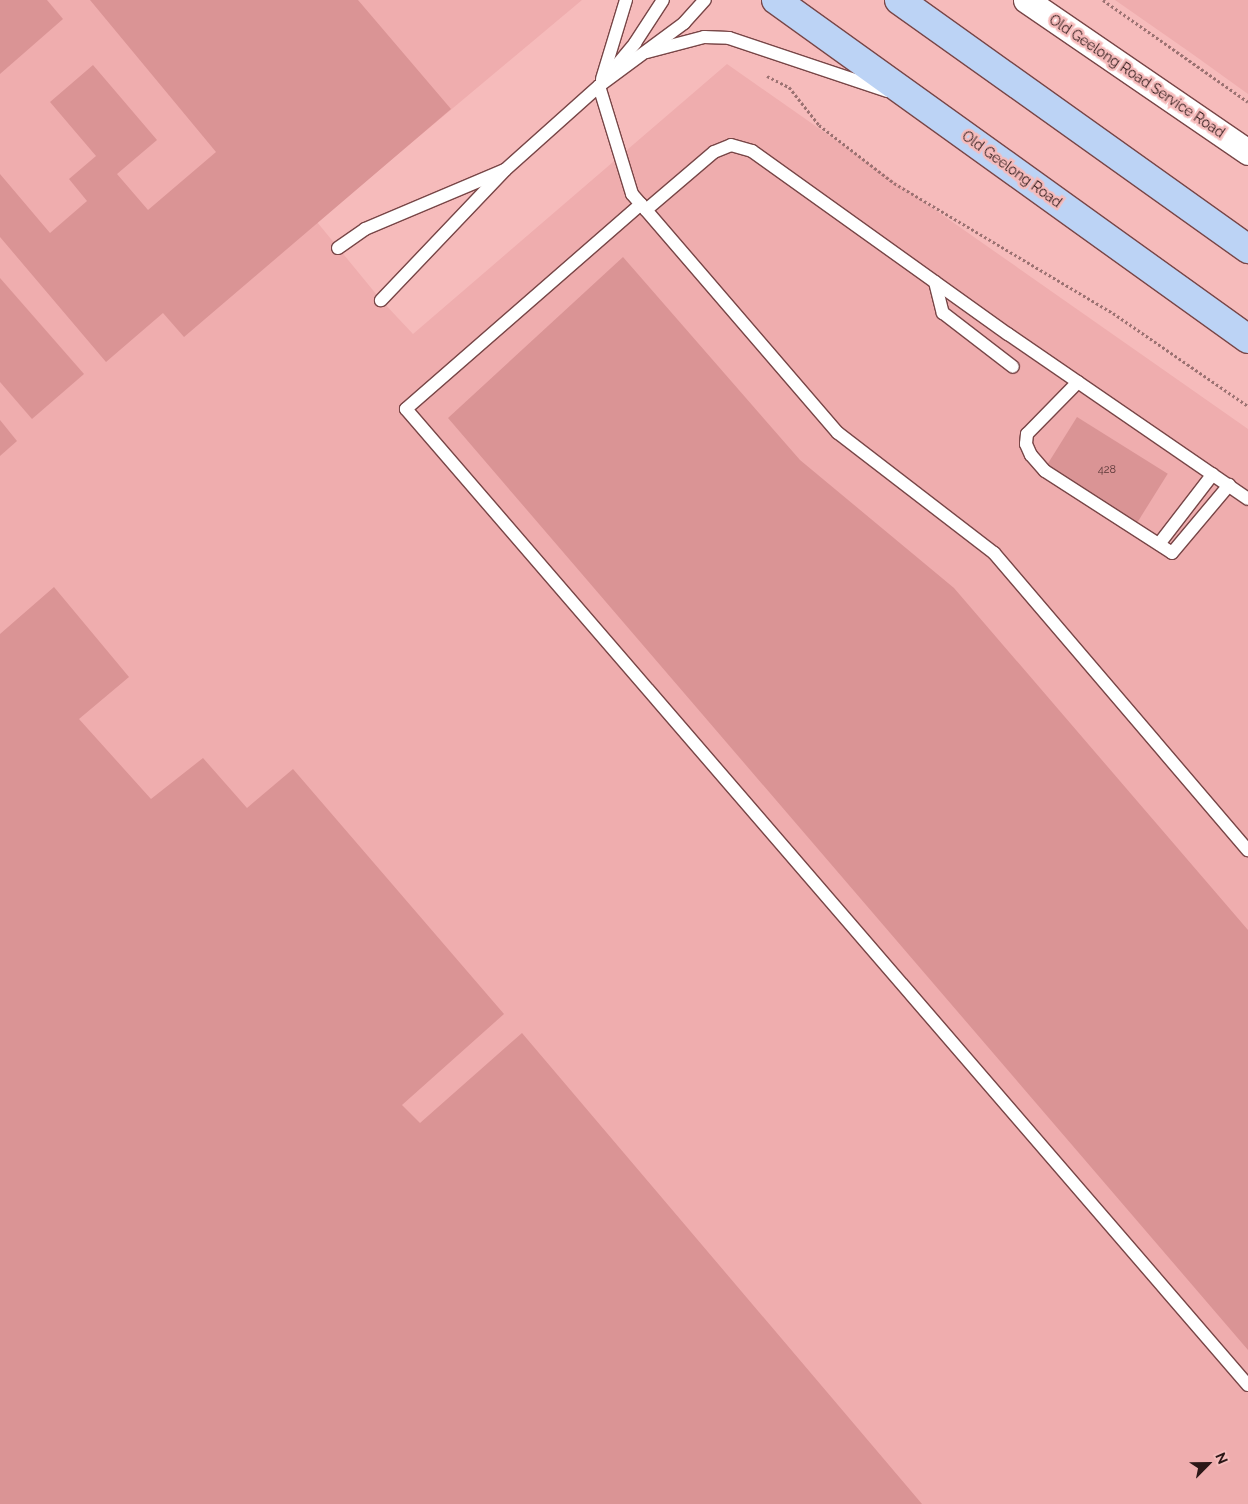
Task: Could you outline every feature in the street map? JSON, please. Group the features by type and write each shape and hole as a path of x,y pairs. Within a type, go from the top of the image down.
{"main road":[{"name":"Old Geelong Road","path":"776,0 1248,339"},
{"path":"899,0 1248,249"}],"street":[{"name":"Old Geelong Road Service Road","path":"1026,0 1248,152"}],"lane":[{"path":"626,0 599,86 632,194 838,433 994,553 1248,850"},
{"path":"599,86 635,43 663,0"},
{"path":"381,300 505,170 599,86 684,23 705,0"},
{"path":"647,52 704,37 729,38 918,101"},
{"path":"1248,499 935,282 752,151 731,145 714,152 643,207 406,409 1248,1385"},
{"path":"338,248 365,229 505,170"},
{"path":"935,282 943,313 1013,367"},
{"path":"1078,382 1027,434 1026,444 1031,455 1045,471 1172,553 1229,485"},
{"path":"1159,544 1214,474"}],"path":[{"path":"1103,0 1248,102"},
{"path":"744,43 753,68 789,87 819,125 894,183 1114,313 1248,406"}],"shaded area":[{"path":"0,0 582,0 317,222 381,300 413,334 727,64 1248,429 1248,1504 0,1504"},
{"path":"1115,0 1248,0 1248,94 1191,53"}],"building":[{"path":"0,0 47,0 63,19 0,74"},
{"path":"90,0 358,0 451,109 184,337 163,313 106,362 0,237 0,174 50,233 87,201 69,179 96,156 50,102 93,65 157,140 117,174 148,210 216,152"},
{"path":"623,257 800,460 954,588 1248,930 1248,1350 448,418"},
{"path":"0,278 84,374 32,419 0,382"},
{"path":"1077,417 1168,474 1137,523 1046,466"},
{"path":"0,420 17,441 0,456"},
{"path":"54,587 129,677 79,719 151,799 203,758 247,808 293,769 504,1014 402,1105 420,1123 522,1033 922,1504 0,1504 0,634"}]}
